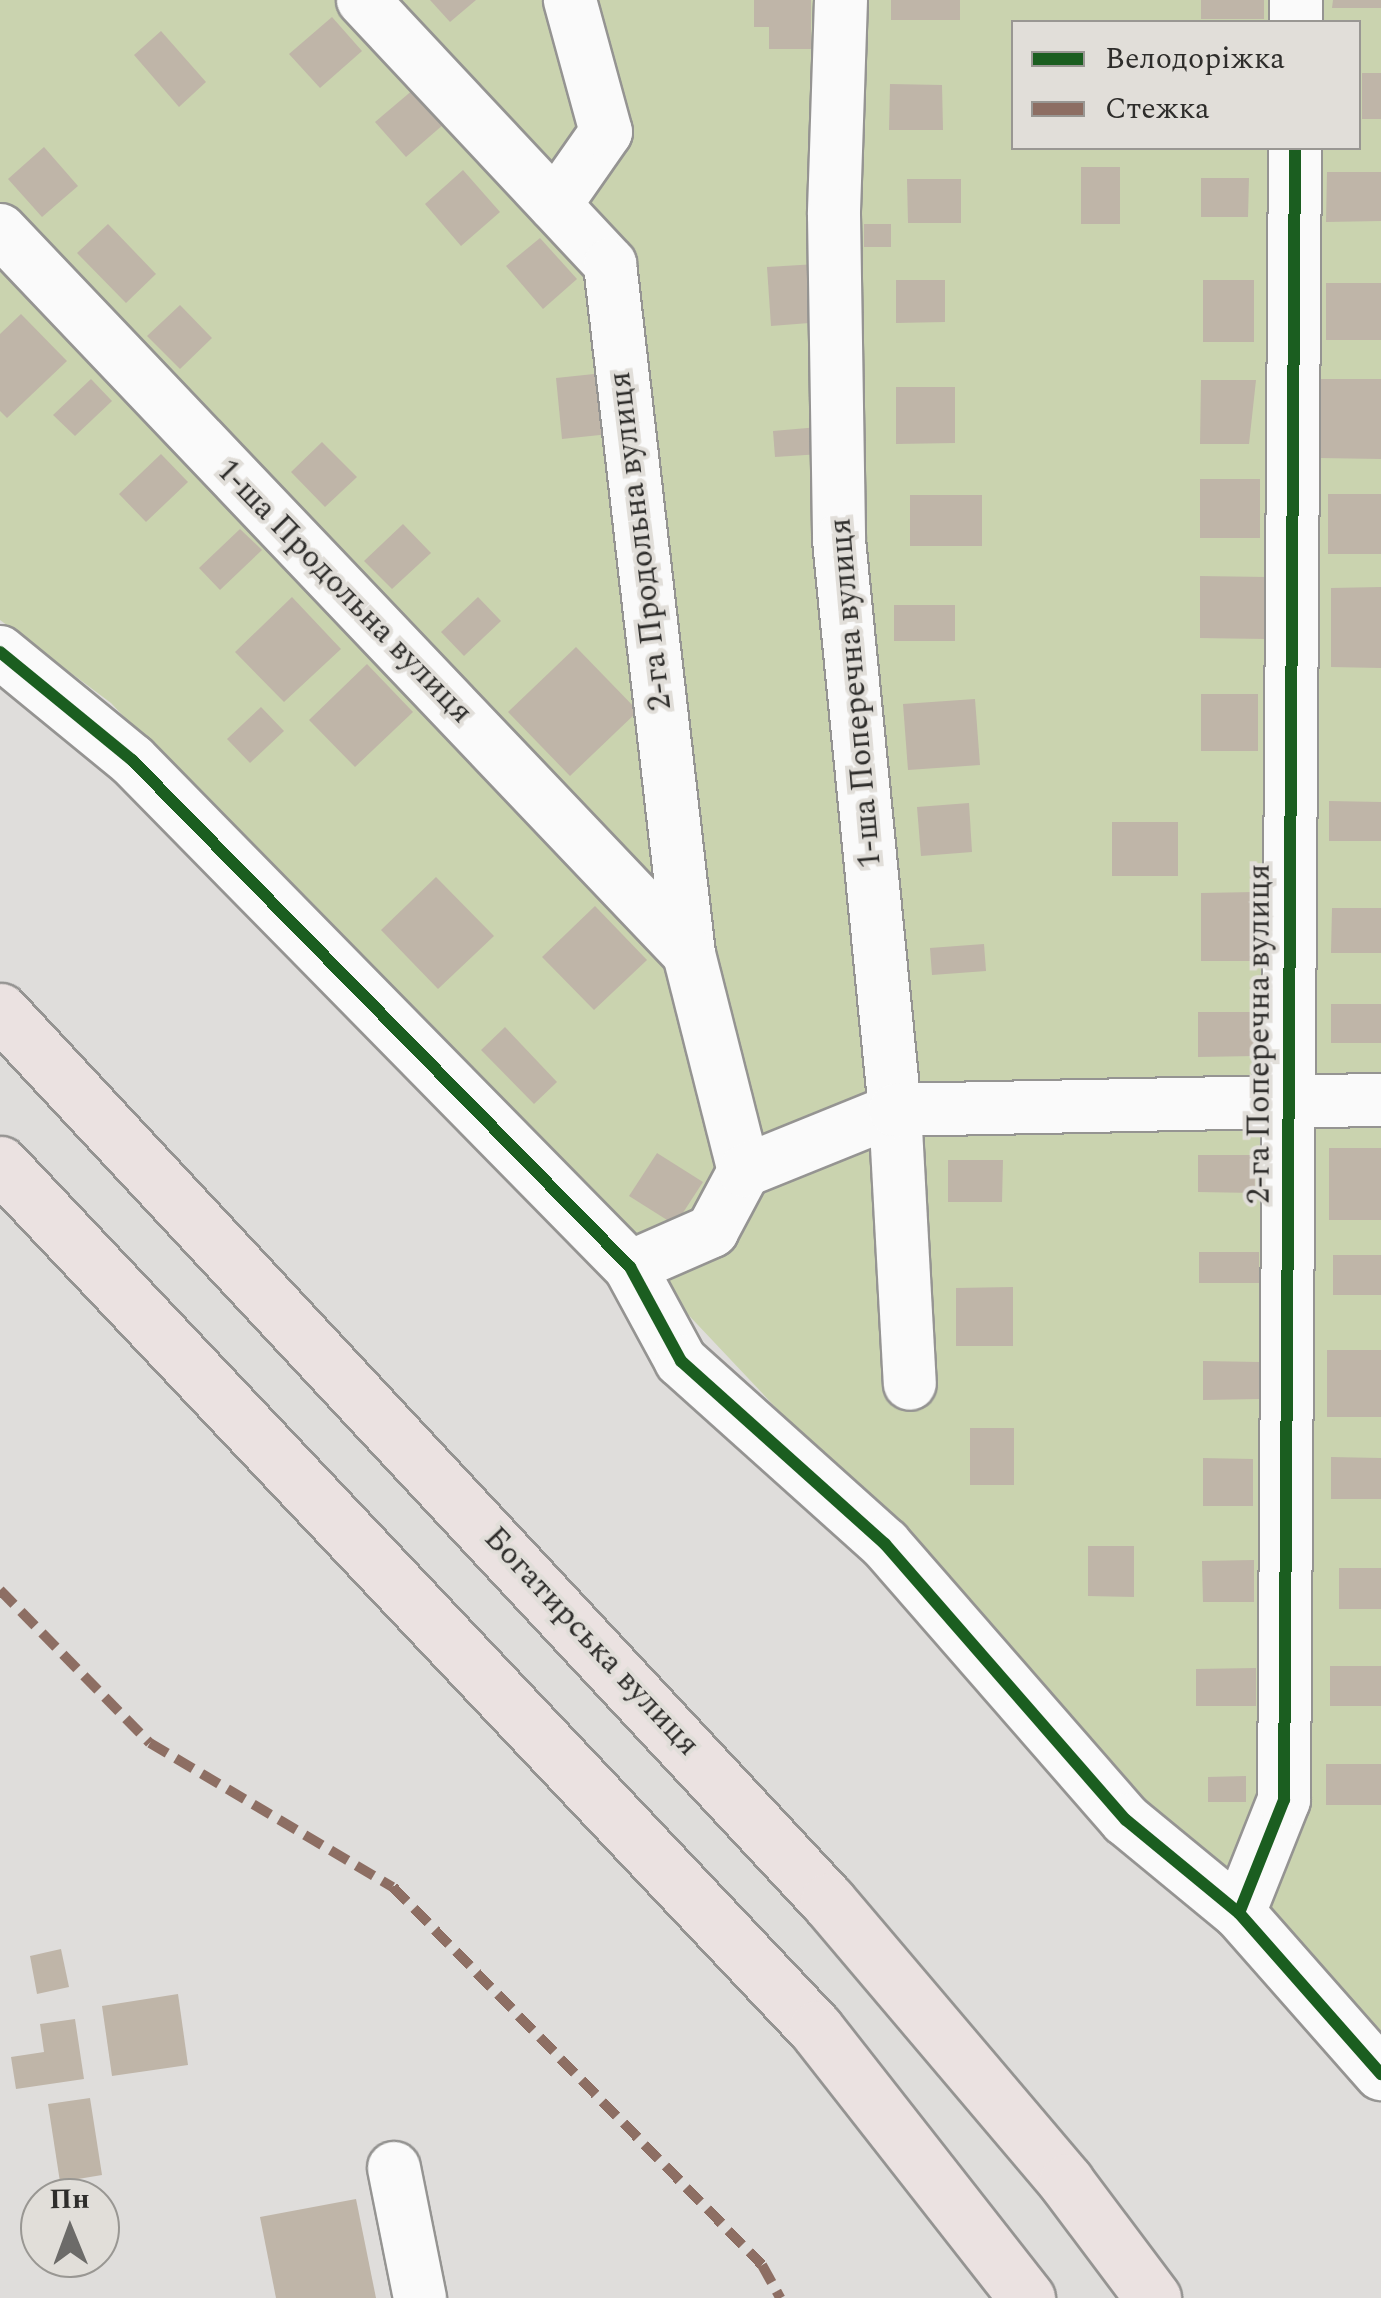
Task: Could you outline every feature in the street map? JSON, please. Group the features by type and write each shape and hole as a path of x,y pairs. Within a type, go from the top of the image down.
{"main road":[{"name":"Богатирська вулиця","path":"0,1011 828,1901 1066,2182 1152,2298"},
{"path":"0,1164 816,2029 1027,2298"}],"street":[{"name":"2-га Продольна вулиця","path":"363,0 610,264 688,954 744,1171"},
{"path":"555,205 606,132 570,0"},
{"name":"1-ша Поперечна вулиця","path":"841,0 834,215 840,540 895,1110 910,1384"},
{"name":"2-га Поперечна вулиця","path":"1239,1913 1284,1800 1295,150"},
{"name":"1-ша Продольна вулиця","path":"0,230 688,954"},
{"path":"0,652 132,760 630,1267 681,1361 885,1544 1126,1820 1239,1913 1381,2074"},
{"path":"630,1267 712,1231 744,1171 895,1110 1381,1100"},
{"path":"394,2168 420,2298"}],"green space":[{"path":"0,0 1381,0 1381,2049 111,703 0,620"}],"building":[{"path":"430,0 476,0 450,22"},
{"path":"754,0 811,0 811,49 769,49 769,27 754,27"},
{"path":"891,0 960,0 960,20 891,20"},
{"path":"1201,0 1264,0 1264,19 1201,19"},
{"path":"1333,0 1381,0 1381,8 1332,8"},
{"path":"332,17 362,51 320,88 289,54"},
{"path":"161,31 206,82 179,107 134,55"},
{"path":"1362,73 1381,73 1381,119 1362,119"},
{"path":"890,84 942,85 943,130 889,130"},
{"path":"414,89 444,124 406,157 375,122"},
{"path":"44,147 78,186 42,217 8,179"},
{"path":"1081,167 1120,167 1120,224 1081,224"},
{"path":"463,170 500,212 461,246 425,204"},
{"path":"1327,172 1381,172 1381,221 1326,222"},
{"path":"1201,178 1249,178 1248,217 1201,217"},
{"path":"907,179 961,179 961,223 908,223"},
{"path":"108,224 156,274 126,303 77,253"},
{"path":"864,224 891,224 891,247 864,247"},
{"path":"540,238 577,279 543,309 506,266"},
{"path":"817,264 822,322 771,326 767,267"},
{"path":"896,280 945,280 945,322 896,323"},
{"path":"1203,280 1254,280 1254,342 1203,342"},
{"path":"1326,283 1381,283 1381,340 1326,340"},
{"path":"180,305 212,338 180,369 147,336"},
{"path":"21,314 67,361 7,418 0,411 0,334"},
{"path":"613,372 619,433 562,439 556,378"},
{"path":"91,379 112,401 75,436 53,415"},
{"path":"1320,379 1381,379 1381,459 1320,458"},
{"path":"1201,380 1256,380 1249,444 1200,444"},
{"path":"896,387 955,387 955,443 896,444"},
{"path":"819,427 821,454 775,457 773,431"},
{"path":"322,442 357,477 325,507 291,472"},
{"path":"161,454 188,482 146,522 119,494"},
{"path":"1200,479 1260,479 1260,538 1200,538"},
{"path":"1328,494 1381,494 1381,554 1328,554"},
{"path":"910,495 982,495 982,546 910,546"},
{"path":"403,524 431,553 392,589 364,561"},
{"path":"240,529 262,550 220,590 199,568"},
{"path":"1200,576 1266,577 1266,639 1200,638"},
{"path":"1381,587 1381,668 1331,667 1331,588"},
{"path":"292,597 341,649 284,702 235,652"},
{"path":"478,597 501,621 464,656 441,632"},
{"path":"894,605 955,605 955,641 894,641"},
{"path":"576,647 638,711 570,776 508,712"},
{"path":"367,664 413,712 355,767 309,720"},
{"path":"1201,694 1258,694 1258,751 1201,751"},
{"path":"975,699 980,765 908,770 903,704"},
{"path":"261,707 284,731 250,763 227,739"},
{"path":"1329,801 1381,802 1381,841 1329,841"},
{"path":"969,803 972,852 921,856 917,807"},
{"path":"1112,822 1178,822 1178,876 1112,876"},
{"path":"436,877 494,936 438,989 381,930"},
{"path":"1255,892 1255,961 1201,961 1201,893"},
{"path":"595,906 647,960 594,1010 542,957"},
{"path":"1332,908 1381,908 1381,953 1331,953"},
{"path":"984,944 986,971 932,975 930,948"},
{"path":"1331,1004 1381,1004 1381,1043 1331,1043"},
{"path":"1198,1012 1254,1012 1255,1056 1198,1057"},
{"path":"505,1027 557,1082 534,1104 481,1050"},
{"path":"1329,1148 1381,1148 1381,1220 1329,1220"},
{"path":"657,1153 703,1182 675,1225 629,1196"},
{"path":"1198,1155 1255,1155 1255,1193 1198,1192"},
{"path":"948,1160 1003,1160 1002,1202 948,1202"},
{"path":"1199,1252 1259,1252 1259,1283 1199,1283"},
{"path":"1333,1255 1381,1255 1381,1295 1333,1295"},
{"path":"1013,1287 1013,1346 956,1346 956,1288"},
{"path":"1327,1350 1381,1350 1381,1417 1327,1417"},
{"path":"1203,1361 1259,1362 1259,1399 1203,1400"},
{"path":"970,1428 1014,1428 1014,1485 970,1485"},
{"path":"1331,1457 1381,1458 1381,1499 1331,1499"},
{"path":"1203,1458 1253,1459 1253,1506 1203,1506"},
{"path":"1088,1546 1134,1546 1134,1597 1088,1596"},
{"path":"1254,1560 1254,1602 1203,1602 1202,1561"},
{"path":"1339,1568 1381,1568 1381,1609 1339,1609"},
{"path":"1330,1666 1381,1666 1381,1706 1330,1706"},
{"path":"1256,1668 1256,1706 1196,1706 1196,1669"},
{"path":"1326,1764 1381,1764 1381,1805 1326,1805"},
{"path":"1246,1776 1246,1802 1208,1802 1208,1777"},
{"path":"61,1949 69,1987 37,1994 30,1956"},
{"path":"178,1994 188,2065 112,2076 102,2006"},
{"path":"75,2019 84,2079 16,2089 11,2057 44,2052 40,2024"},
{"path":"90,2098 102,2175 59,2178 48,2104"},
{"path":"356,2199 376,2298 276,2298 260,2217"}],"marked path":[{"path":"0,1590 150,1743 393,1887 762,2265 780,2298"}],"cycle path":[{"path":"1239,1913 1284,1800 1295,150"},
{"path":"0,652 132,760 630,1267 681,1361 885,1544 1126,1820 1239,1913 1381,2074"}]}
